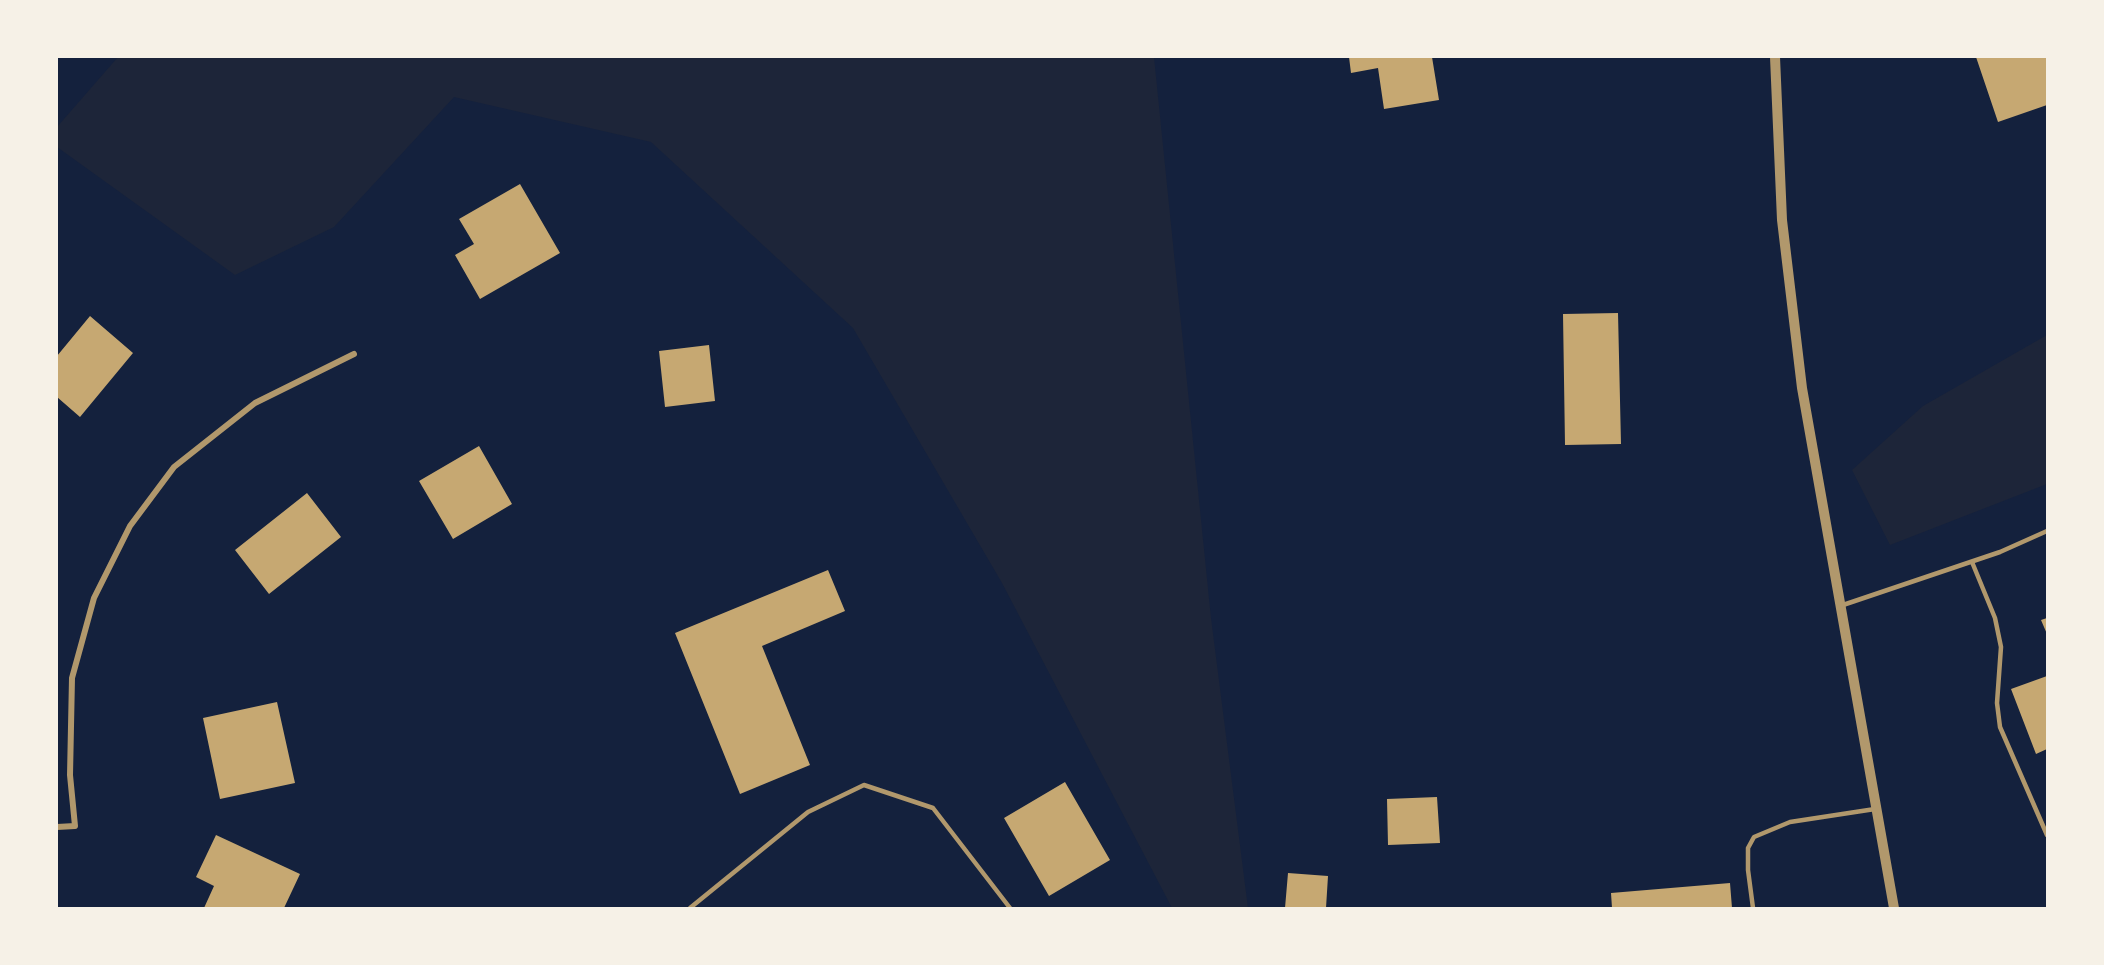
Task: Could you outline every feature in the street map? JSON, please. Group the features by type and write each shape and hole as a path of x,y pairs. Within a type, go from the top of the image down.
{"street":[{"path":"1775,57 1782,220 1802,388 1894,908"},
{"path":"57,826 75,826 70,775 72,678 94,598 130,526 174,467 255,403 354,354"}],"lane":[{"path":"1840,606 2000,552 2047,531"},
{"path":"1972,562 1995,618 2001,647 1996,703 2000,727 2047,835"},
{"path":"690,908 808,812 864,785 933,808 1010,908"},
{"path":"1753,908 1748,870 1748,848 1755,837 1790,822 1878,809"}],"shaded area":[{"path":"118,57 1154,57 1211,618 1248,908 1172,908 1002,583 853,328 651,142 454,97 334,227 235,275 57,147 57,127"},
{"path":"2047,335 2047,484 1890,545 1852,470 1923,406"}],"building":[{"path":"1349,57 1432,57 1439,100 1384,109 1378,68 1351,73"},
{"path":"1976,57 2047,57 2047,105 1998,122"},
{"path":"520,184 560,253 480,299 455,255 474,244 459,219"},
{"path":"1618,313 1621,444 1565,445 1563,314"},
{"path":"90,316 133,353 80,417 57,397 57,356"},
{"path":"709,345 715,401 665,407 659,351"},
{"path":"479,446 512,504 453,539 419,481"},
{"path":"307,493 341,537 269,594 235,550"},
{"path":"828,570 845,611 762,646 810,765 740,794 675,633"},
{"path":"2047,618 2047,634 2041,620"},
{"path":"2047,676 2047,749 2036,754 2011,689"},
{"path":"277,702 295,783 220,799 203,718"},
{"path":"1065,782 1110,860 1049,896 1004,818"},
{"path":"1437,797 1440,843 1388,845 1387,799"},
{"path":"216,835 300,874 284,908 204,908 214,886 196,877"},
{"path":"1288,873 1328,876 1326,908 1285,908"},
{"path":"1730,883 1732,908 1612,908 1611,893"}]}
